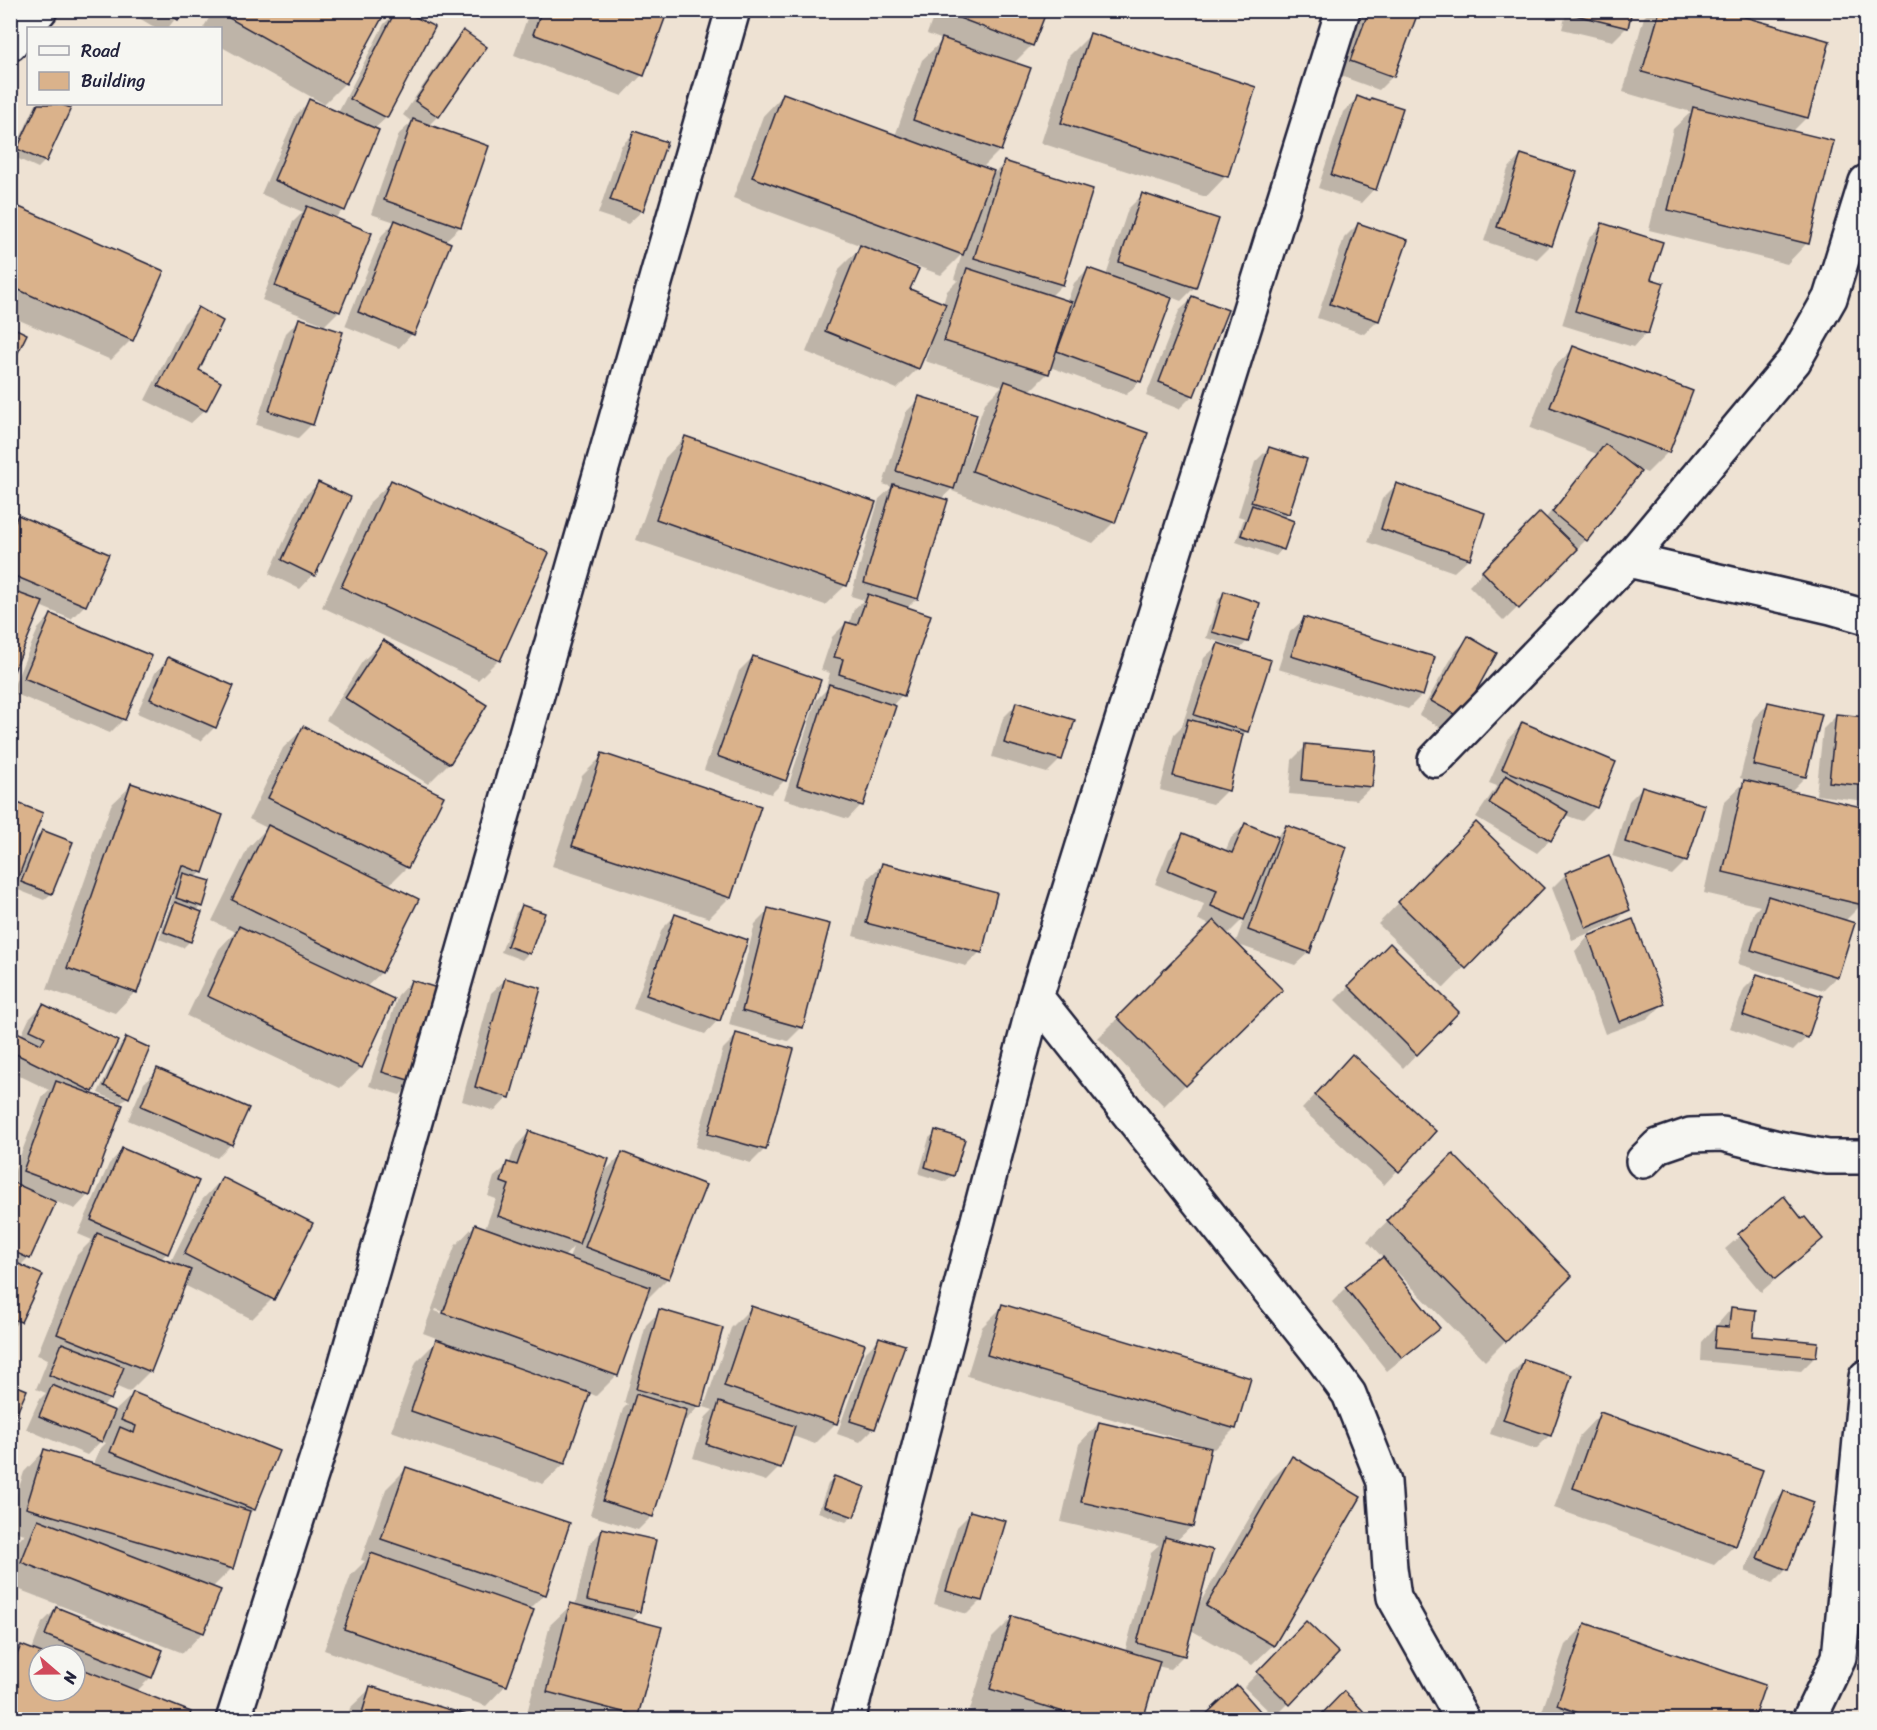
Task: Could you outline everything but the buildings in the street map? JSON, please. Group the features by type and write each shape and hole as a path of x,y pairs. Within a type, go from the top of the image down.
{"street":[{"path":"10,44 40,10"},
{"path":"233,1719 337,1394 733,10"},
{"path":"848,1719 1036,997 1343,10"},
{"path":"1436,759 1628,560 1794,361 1830,298 1866,182"},
{"path":"1628,560 1866,617"},
{"path":"1036,997 1349,1394 1384,1482 1394,1597 1463,1719"},
{"path":"1643,1161 1658,1146 1690,1135 1722,1134 1778,1148 1828,1157 1866,1157"},
{"path":"1809,1719 1852,1659 1866,1377"}]}
